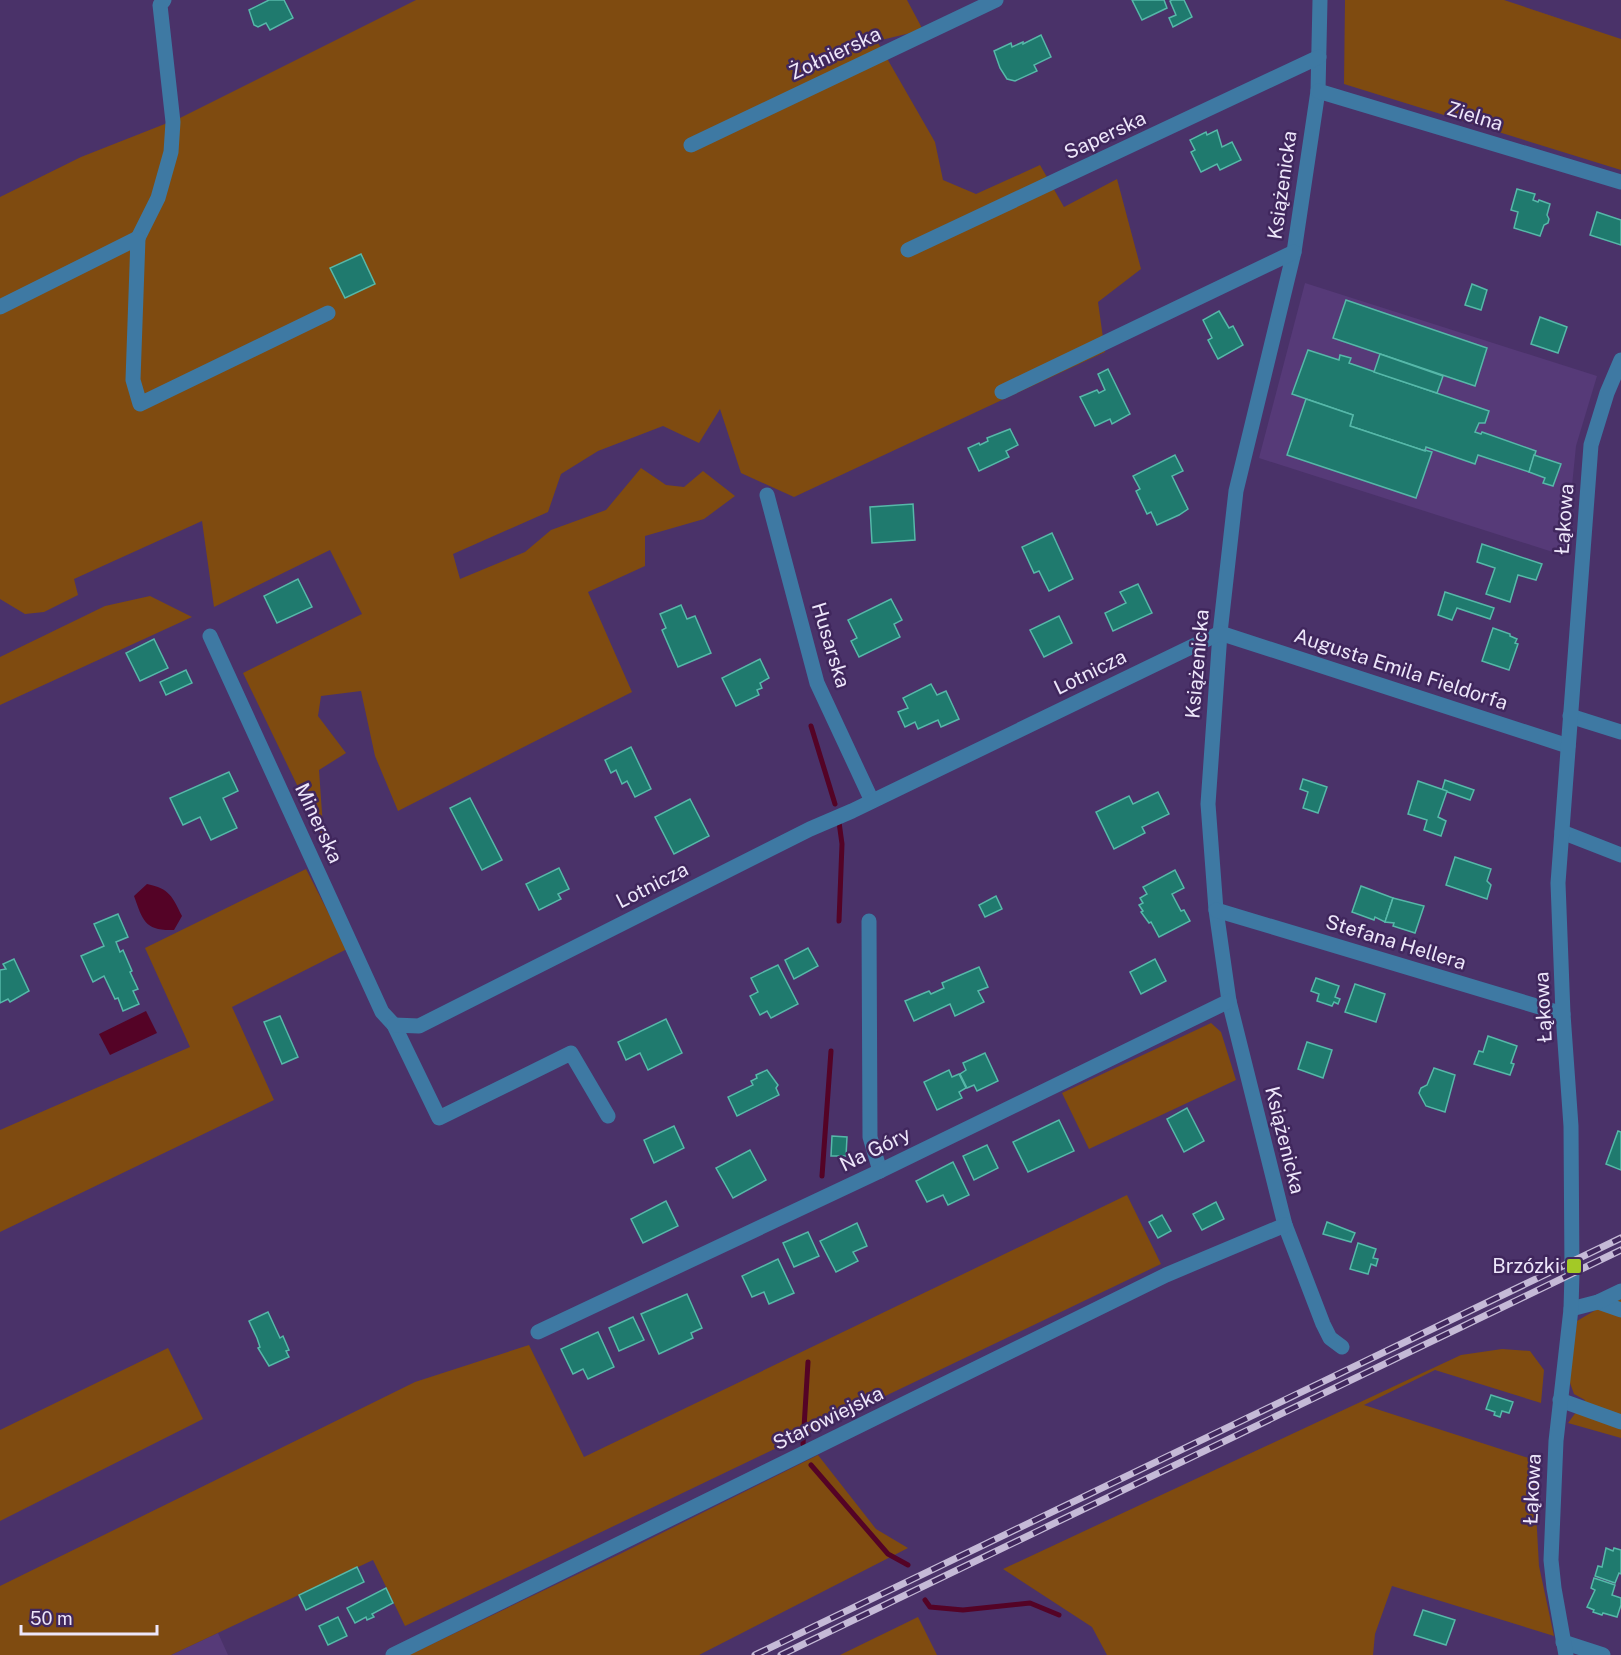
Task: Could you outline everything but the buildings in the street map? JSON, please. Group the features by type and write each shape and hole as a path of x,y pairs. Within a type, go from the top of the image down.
{"street":[{"path":"164,0 159,5 173,122 171,152 158,198 138,238 133,380 140,404 328,313"},
{"name":"Żołnierska","path":"692,145 996,0"},
{"name":"Książenicka","path":"1320,0 1318,91 1294,252 1236,491 1220,633 1208,804 1216,910 1229,1001 1285,1226 1323,1324 1330,1338 1342,1347"},
{"name":"Saperska","path":"908,250 1319,57"},
{"name":"Zielna","path":"1318,91 1621,182"},
{"path":"0,307 138,238"},
{"path":"1002,392 1294,252"},
{"name":"Łąkowa","path":"1564,1648 1551,1560 1556,1441 1571,1309 1572,1261 1571,1126 1563,1014 1558,883 1591,445 1607,393 1621,360"},
{"name":"Husarska","path":"767,495 817,683 872,801"},
{"name":"Augusta Emila Fieldorfa","path":"1220,633 1568,746"},
{"name":"Lotnicza","path":"394,1025 419,1026 810,829 1220,633"},
{"name":"Minerska","path":"210,636 382,1012 394,1025"},
{"path":"1570,716 1621,732"},
{"path":"1562,832 1621,855"},
{"name":"Stefana Hellera","path":"1216,910 1563,1014"},
{"path":"870,921 870,1137 880,1171"},
{"name":"Na Góry","path":"538,1332 880,1171 1229,1001"},
{"path":"394,1025 439,1118 571,1053 608,1116"},
{"name":"Starowiejska","path":"393,1655 1166,1275 1285,1226"},
{"path":"1571,1309 1598,1302 1621,1291"},
{"path":"1598,1302 1621,1310"},
{"path":"1560,1400 1621,1422"},
{"path":"1564,1648 1603,1655"}],"shaded area":[{"path":"416,0 907,0 923,30 877,41 935,142 943,180 976,194 1040,165 1064,207 1117,179 1141,269 1098,302 1105,352 794,497 741,473 720,409 699,443 663,426 598,451 561,474 548,512 453,554 460,579 525,552 551,530 606,510 641,468 666,485 684,487 703,471 735,496 704,519 645,536 645,566 588,592 632,692 398,811 375,756 361,691 321,696 318,716 346,753 319,770 324,841 243,673 362,614 330,550 214,607 202,521 74,579 78,595 44,612 25,614 0,599 0,197 81,157 180,118"},
{"path":"1345,0 1504,0 1621,39 1621,170 1344,84"},
{"path":"1305,283 1597,376 1576,446 1565,556 1259,458"},
{"path":"150,596 192,617 0,705 0,657 105,606"},
{"path":"306,869 347,949 232,1007 274,1100 0,1232 0,1130 190,1047 145,948"},
{"path":"147,884 166,891 176,903 182,916 174,930 157,929 146,923 143,918 134,896"},
{"path":"146,1011 157,1033 110,1055 99,1034"},
{"path":"1211,1023 1221,1032 1236,1080 1089,1149 1062,1093"},
{"path":"1127,1195 1161,1264 405,1626 373,1560 171,1655 0,1655 0,1586 415,1382 529,1345 584,1457"},
{"path":"1621,1295 1621,1438 1568,1423 1585,1400 1574,1394 1569,1380 1577,1321"},
{"path":"168,1348 203,1419 0,1521 0,1430"},
{"path":"1502,1349 1530,1351 1544,1370 1541,1403 1435,1370 1364,1405 1538,1461 1536,1512 1539,1566 1554,1636 1392,1586 1375,1634 1373,1655 1107,1655 1092,1627 1003,1569 1461,1355"},
{"path":"818,1455 876,1529 908,1548 699,1655 409,1655 620,1554"},
{"path":"918,1617 937,1655 840,1655"},
{"path":"218,1633 228,1655 171,1655"}],"waterway":[{"path":"811,726 835,804"},
{"path":"839,822 842,844 839,921"},
{"path":"822,1176 831,1051"},
{"path":"803,1444 808,1362"},
{"path":"811,1465 888,1554 908,1565"},
{"path":"925,1600 930,1607 963,1610 1030,1603 1059,1615"}],"railway":[{"path":"755,1655 1621,1238"},
{"path":"781,1655 1621,1250"}],"place":[{"name":"Brzózki","path":"1574,1266"}]}
